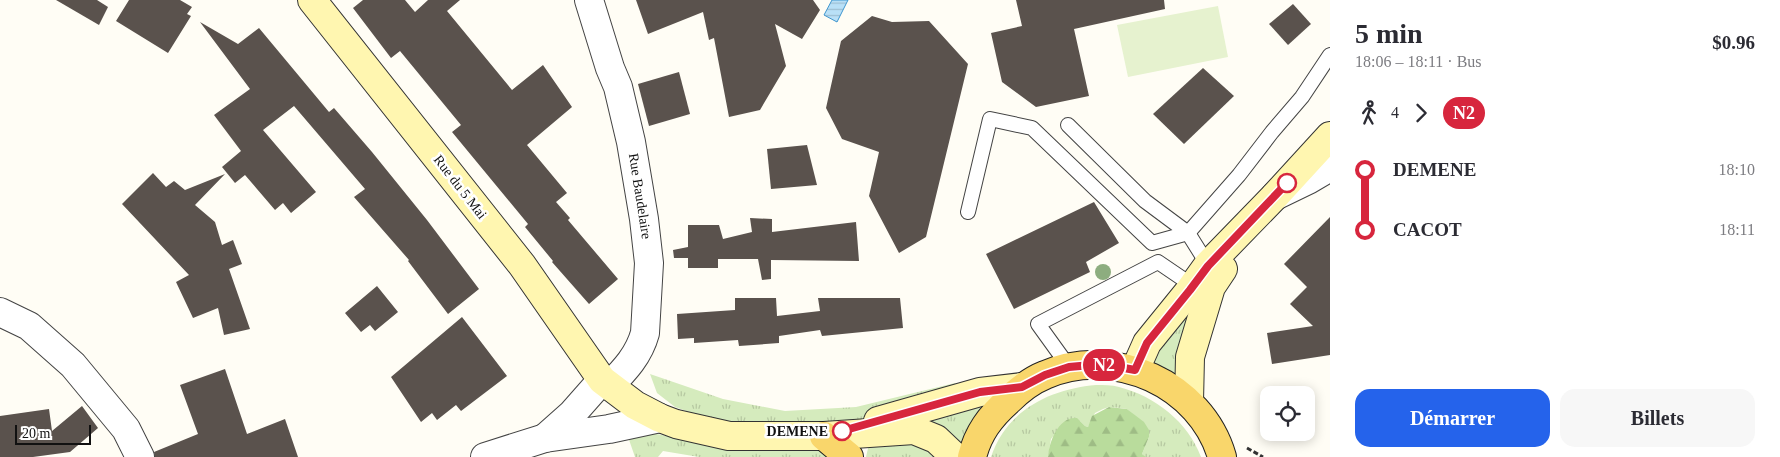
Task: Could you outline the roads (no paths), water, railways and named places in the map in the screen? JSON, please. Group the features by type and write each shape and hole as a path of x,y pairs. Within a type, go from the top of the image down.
{"main road":[{"name":"Rue du 5 Mai","path":"312,0 522,265 610,386"},
{"path":"1135,370 1147,343 1208,266 1330,136"},
{"path":"1189,402 1190,357 1211,287 1267,205"},
{"path":"972,457 975,444 990,417 1022,387 1045,375 1069,367 1102,364 1135,370 1164,383 1189,402 1206,422 1219,446 1234,452"},
{"path":"610,386 635,405 660,418 676,424 729,436 824,436 914,430 936,439 956,457"},
{"path":"824,436 980,392 1022,387"},
{"path":"824,436 849,457"}],"street":[{"name":"Rue Baudelaire","path":"589,0 618,88 631,142 644,218 649,262 646,324 642,344 631,363 610,386"},
{"path":"1267,205 1330,167"},
{"path":"0,312 29,326 73,365 126,429 140,457"},
{"path":"591,431 612,409 610,386"},
{"path":"545,438 572,414 610,386"},
{"path":"485,457 545,438 660,418"}],"lane":[{"path":"968,212 990,119 1032,128 1152,243 1188,233 1239,175 1302,97 1330,55"},
{"path":"1068,125 1145,201 1188,233 1208,266"},
{"path":"1069,367 1038,324 1158,262 1183,279 1190,290"}],"water":[{"path":"832,0 848,0 837,22 824,15"}],"place":[{"name":"DEMENE","path":"842,431"}]}
